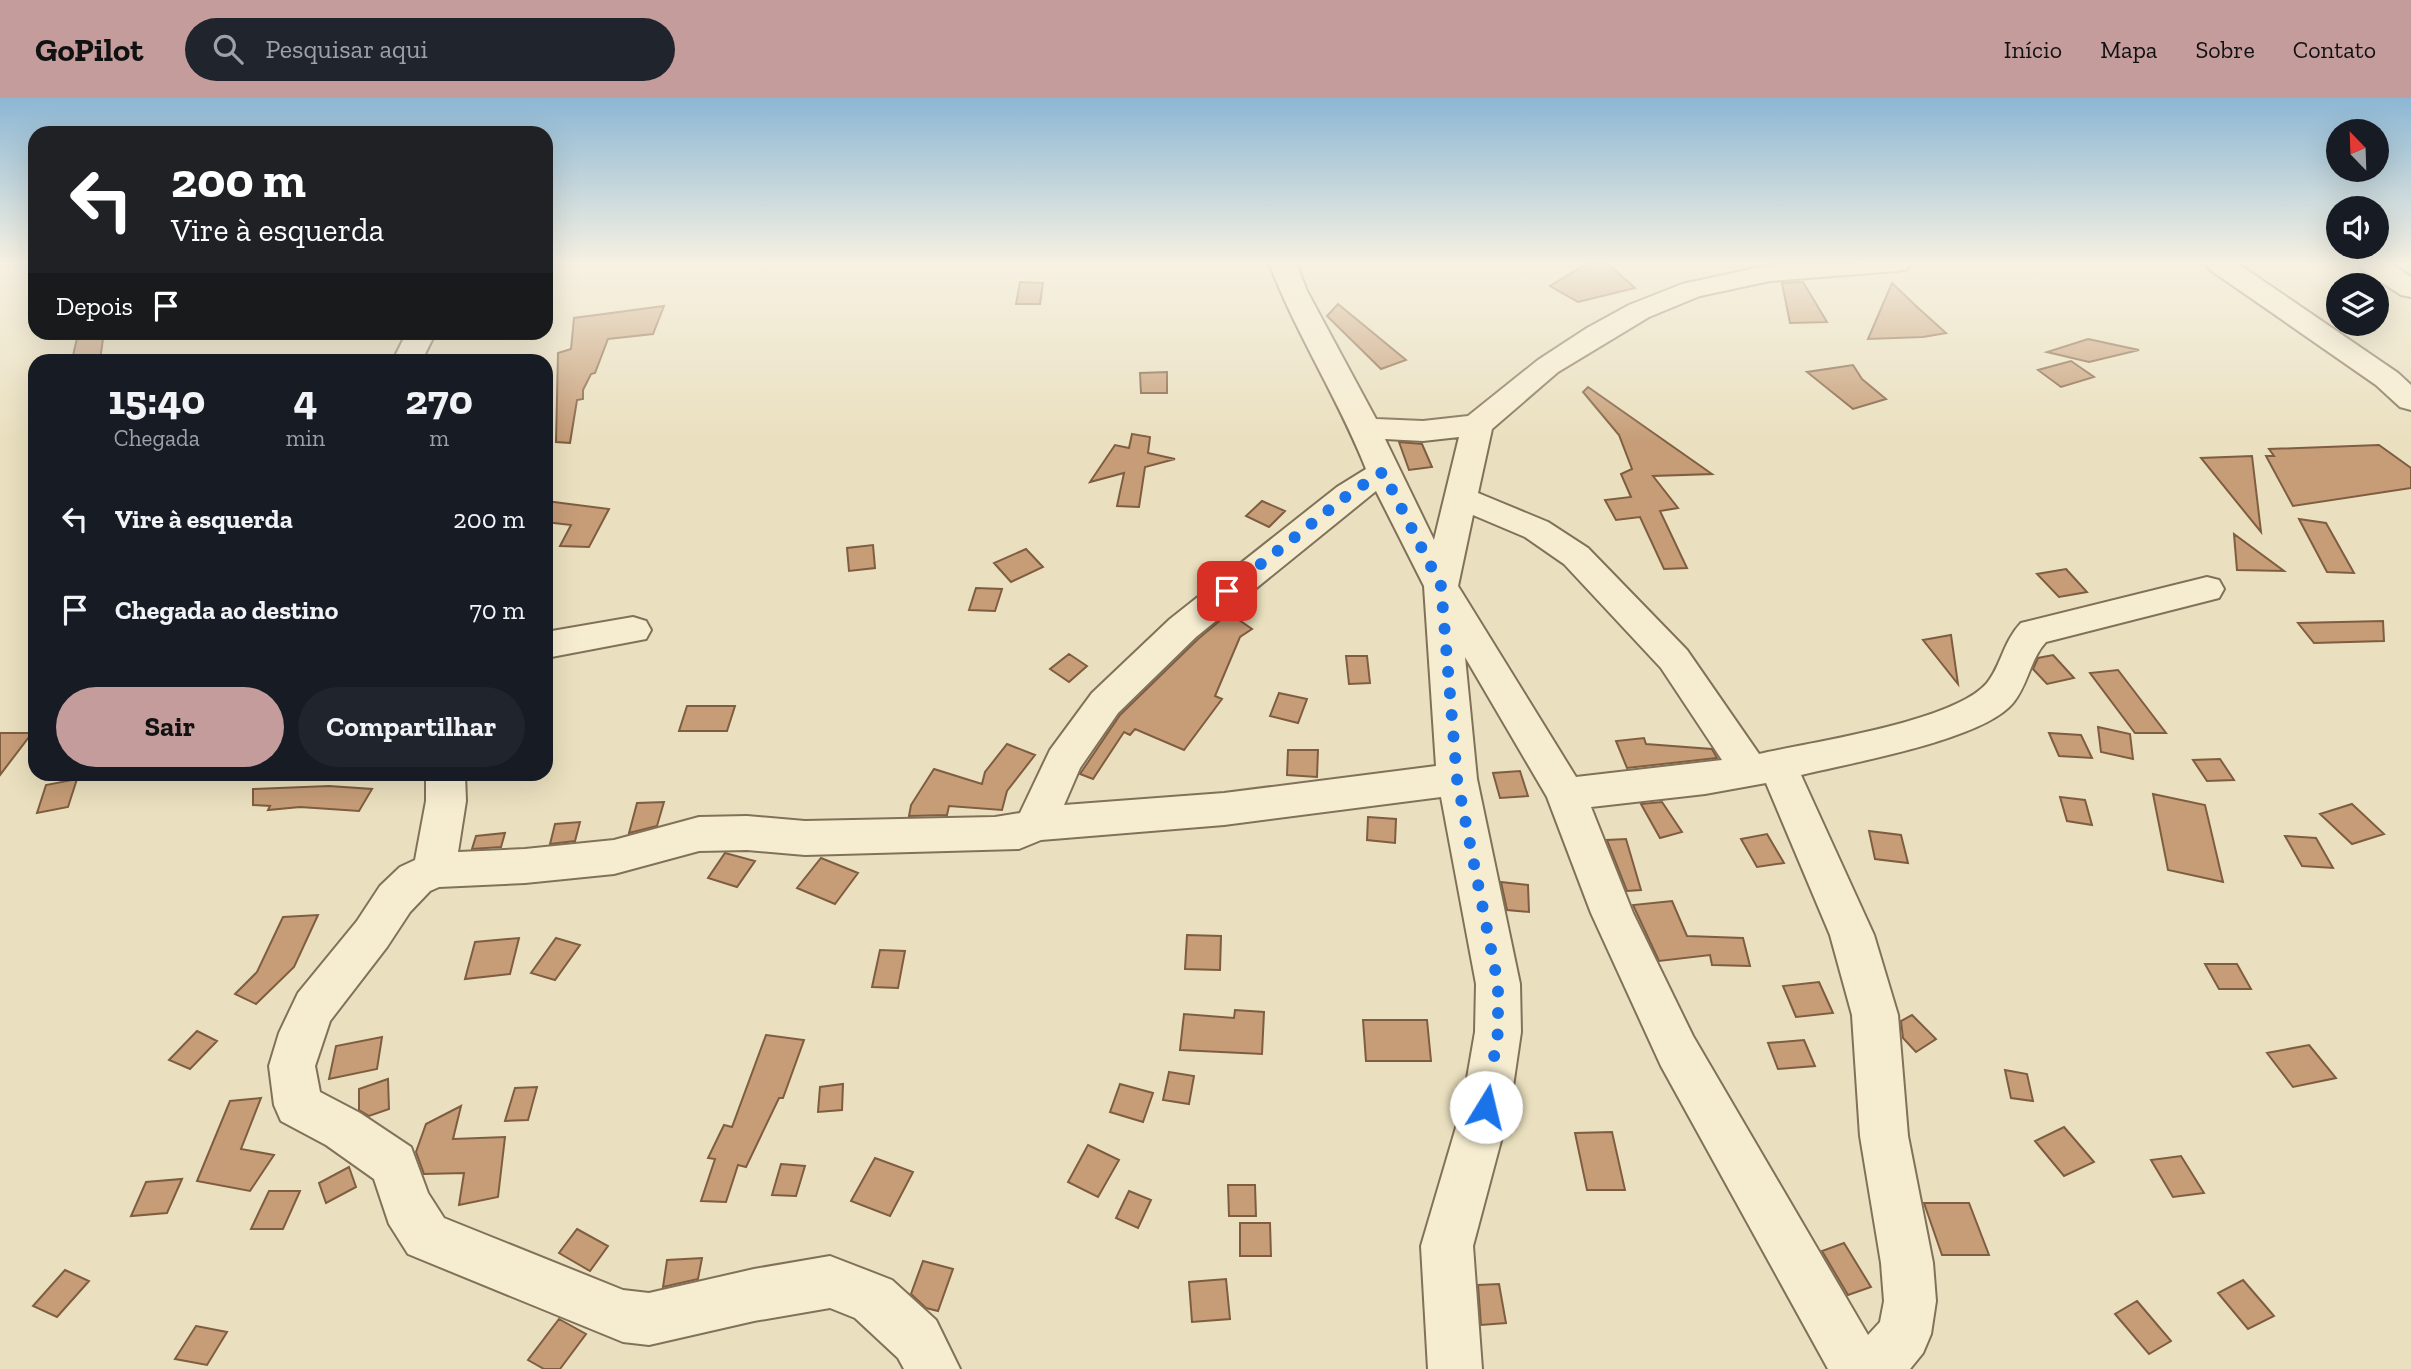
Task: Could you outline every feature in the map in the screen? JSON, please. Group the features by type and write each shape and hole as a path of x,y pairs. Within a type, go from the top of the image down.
{"street":[{"path":"1309,322 1365,428 1383,472 1441,586 1566,794 1612,913 1677,1051 1858,1369"},
{"path":"1365,428 1423,431 1477,425 1548,366 1618,322"},
{"path":"2305,322 2387,379 2411,401"},
{"path":"1455,1369 1447,1246 1486,1107 1498,1032 1498,984 1457,779 1441,586 1477,425"},
{"path":"1035,824 1064,761 1105,703 1201,613 1349,494 1383,472"},
{"path":"1462,499 1540,530 1569,549 1674,659 1764,767 1852,935 1875,1015 1884,1136 1907,1263 1910,1301 1904,1334 1874,1369"},
{"path":"1566,794 1764,767 1918,732 1943,724 1995,698 2012,670 2024,640 2034,632 2207,589"},
{"path":"553,644 633,630"},
{"path":"933,1369 917,1339 873,1298 830,1282 754,1295 649,1319 623,1316 426,1236 407,1206 394,1164 343,1129 298,1105 292,1066 302,1032 314,1007 396,899 415,879 435,870 525,866 614,857 699,834 747,833 805,838 1019,832 1035,824 1224,809 1457,779"},
{"path":"435,870 446,801 445,781"}],"building":[{"path":"574,322 658,322 653,334 608,339 595,373 591,374 583,390 583,399 577,400 570,443 556,442 558,353 571,349"},
{"path":"1333,322 1360,322 1406,360 1381,369"},
{"path":"1875,322 1934,322 1946,333 1923,337 1868,339"},
{"path":"2088,339 2139,350 2089,362 2047,352"},
{"path":"77,340 103,340 101,354 73,354"},
{"path":"2071,361 2094,377 2061,387 2038,370"},
{"path":"1853,365 1862,379 1886,399 1853,409 1807,372"},
{"path":"1167,372 1167,393 1141,393 1140,373"},
{"path":"1588,387 1712,474 1653,476 1678,508 1660,511 1687,568 1664,569 1640,517 1616,520 1605,500 1631,497 1621,474 1632,469 1619,435 1583,392"},
{"path":"1132,434 1150,437 1148,453 1175,459 1145,467 1139,507 1117,506 1124,473 1090,482 1115,445 1129,448"},
{"path":"1399,442 1422,444 1432,467 1409,470"},
{"path":"2379,445 2411,468 2411,488 2293,506 2266,456 2274,456 2269,449"},
{"path":"2252,456 2261,532 2201,458"},
{"path":"1262,501 1285,511 1269,527 1246,516"},
{"path":"553,502 609,509 589,547 560,546 571,525 553,523"},
{"path":"2299,519 2326,523 2354,573 2327,572"},
{"path":"2234,534 2284,571 2237,570"},
{"path":"873,545 875,568 849,571 847,548"},
{"path":"1026,549 1043,567 1011,582 994,563"},
{"path":"2066,569 2087,592 2059,597 2037,574"},
{"path":"976,588 1002,589 995,611 969,610"},
{"path":"1229,613 1252,629 1240,637 1215,696 1222,699 1184,750 1135,729 1130,735 1124,732 1093,779 1080,774 1120,715 1198,639"},
{"path":"2383,621 2384,641 2314,643 2298,623"},
{"path":"1951,635 1958,684 1923,640"},
{"path":"1069,654 1087,666 1069,682 1050,669"},
{"path":"2053,655 2074,678 2047,684 2033,669 2038,658"},
{"path":"1346,656 1367,656 1370,683 1349,684"},
{"path":"2118,670 2166,733 2135,733 2090,673"},
{"path":"1279,693 1307,699 1298,723 1270,716"},
{"path":"687,706 735,706 727,731 679,731"},
{"path":"2098,727 2130,734 2133,759 2101,752"},
{"path":"0,733 28,733 28,738 0,775"},
{"path":"2049,733 2081,735 2092,758 2059,756"},
{"path":"1644,738 1646,744 1712,749 1717,758 1627,768 1616,741"},
{"path":"1007,744 1035,755 1007,791 1002,810 949,806 947,815 909,816 911,805 934,769 982,784 985,772"},
{"path":"1288,750 1318,750 1317,777 1287,775"},
{"path":"2220,759 2234,780 2207,781 2193,760"},
{"path":"1520,771 1528,796 1500,798 1493,773"},
{"path":"76,781 68,807 37,813 46,785"},
{"path":"329,786 372,789 359,811 300,807 268,810 270,806 253,805 253,789"},
{"path":"2153,794 2205,805 2223,882 2168,870"},
{"path":"2060,797 2085,800 2092,825 2067,821"},
{"path":"664,802 657,826 629,833 637,803"},
{"path":"1662,802 1682,832 1660,838 1641,804"},
{"path":"2352,804 2384,834 2352,844 2320,814"},
{"path":"1368,817 1396,819 1395,843 1367,840"},
{"path":"580,822 575,841 550,844 555,824"},
{"path":"1869,831 1901,835 1908,863 1875,859"},
{"path":"505,833 501,847 472,849 476,836"},
{"path":"1767,834 1784,863 1757,867 1741,839"},
{"path":"2285,836 2316,838 2333,868 2302,866"},
{"path":"1626,839 1641,890 1627,891 1607,840"},
{"path":"725,853 755,861 737,887 708,878"},
{"path":"821,858 858,873 835,904 797,888"},
{"path":"1501,882 1528,885 1529,912 1507,910"},
{"path":"1672,901 1687,936 1743,938 1750,966 1712,965 1710,955 1659,961 1633,905"},
{"path":"318,915 294,967 256,1004 235,994 257,972 283,917"},
{"path":"1187,935 1221,936 1220,970 1185,969"},
{"path":"519,938 510,974 465,979 475,942"},
{"path":"556,938 580,945 555,980 531,973"},
{"path":"880,950 905,951 898,988 872,987"},
{"path":"2205,964 2237,964 2251,989 2219,989"},
{"path":"1819,982 1833,1013 1796,1017 1783,986"},
{"path":"1235,1010 1264,1012 1262,1054 1180,1050 1184,1014 1234,1018"},
{"path":"1912,1015 1936,1039 1916,1052 1903,1038 1901,1021"},
{"path":"1363,1020 1427,1020 1431,1061 1366,1061"},
{"path":"197,1031 217,1041 190,1069 169,1060"},
{"path":"766,1035 804,1040 783,1098 779,1098 746,1167 738,1165 726,1202 701,1201 715,1159 708,1158 724,1125 732,1127"},
{"path":"382,1037 377,1069 329,1079 336,1046"},
{"path":"1804,1040 1815,1066 1778,1069 1768,1043"},
{"path":"2309,1045 2336,1078 2293,1087 2267,1053"},
{"path":"2005,1070 2027,1074 2033,1101 2011,1098"},
{"path":"1169,1072 1194,1076 1189,1104 1163,1100"},
{"path":"388,1079 389,1109 369,1116 359,1110 359,1089"},
{"path":"843,1084 842,1110 818,1112 820,1087"},
{"path":"1120,1084 1153,1093 1143,1122 1110,1112"},
{"path":"537,1087 528,1120 505,1121 515,1088"},
{"path":"261,1098 241,1149 274,1155 250,1191 197,1181 230,1101"},
{"path":"461,1106 453,1139 505,1137 498,1197 459,1205 464,1173 424,1174 416,1152 426,1124"},
{"path":"2064,1127 2094,1162 2064,1176 2035,1141"},
{"path":"1612,1132 1625,1190 1587,1190 1575,1133"},
{"path":"1088,1145 1119,1160 1098,1197 1068,1182"},
{"path":"2181,1156 2204,1193 2173,1197 2151,1160"},
{"path":"875,1158 913,1172 890,1216 851,1201"},
{"path":"781,1164 805,1166 796,1196 772,1195"},
{"path":"349,1167 356,1187 326,1203 319,1183"},
{"path":"182,1179 167,1213 131,1216 146,1182"},
{"path":"1228,1185 1255,1185 1256,1216 1229,1216"},
{"path":"269,1191 300,1191 283,1229 251,1229"},
{"path":"1129,1191 1151,1200 1138,1228 1116,1218"},
{"path":"1924,1203 1969,1203 1989,1255 1942,1255"},
{"path":"1240,1223 1270,1223 1271,1256 1240,1256"},
{"path":"577,1229 608,1246 590,1271 559,1253"},
{"path":"1844,1243 1871,1287 1848,1295 1822,1251"},
{"path":"702,1258 698,1279 663,1287 667,1260"},
{"path":"923,1261 953,1269 938,1311 926,1308 911,1294"},
{"path":"65,1270 89,1281 57,1317 33,1306"},
{"path":"1226,1279 1230,1319 1192,1322 1189,1282"},
{"path":"2243,1280 2274,1316 2248,1329 2218,1293"},
{"path":"1499,1284 1506,1323 1481,1325 1478,1285"},
{"path":"2137,1301 2171,1341 2149,1354 2115,1314"},
{"path":"559,1319 586,1334 560,1369 544,1369 528,1360"},
{"path":"196,1326 227,1332 207,1365 175,1359"}],"route":[{"path":"1227,591 1349,494 1383,472 1441,586 1457,779 1498,984 1498,1032 1486,1107"}]}
